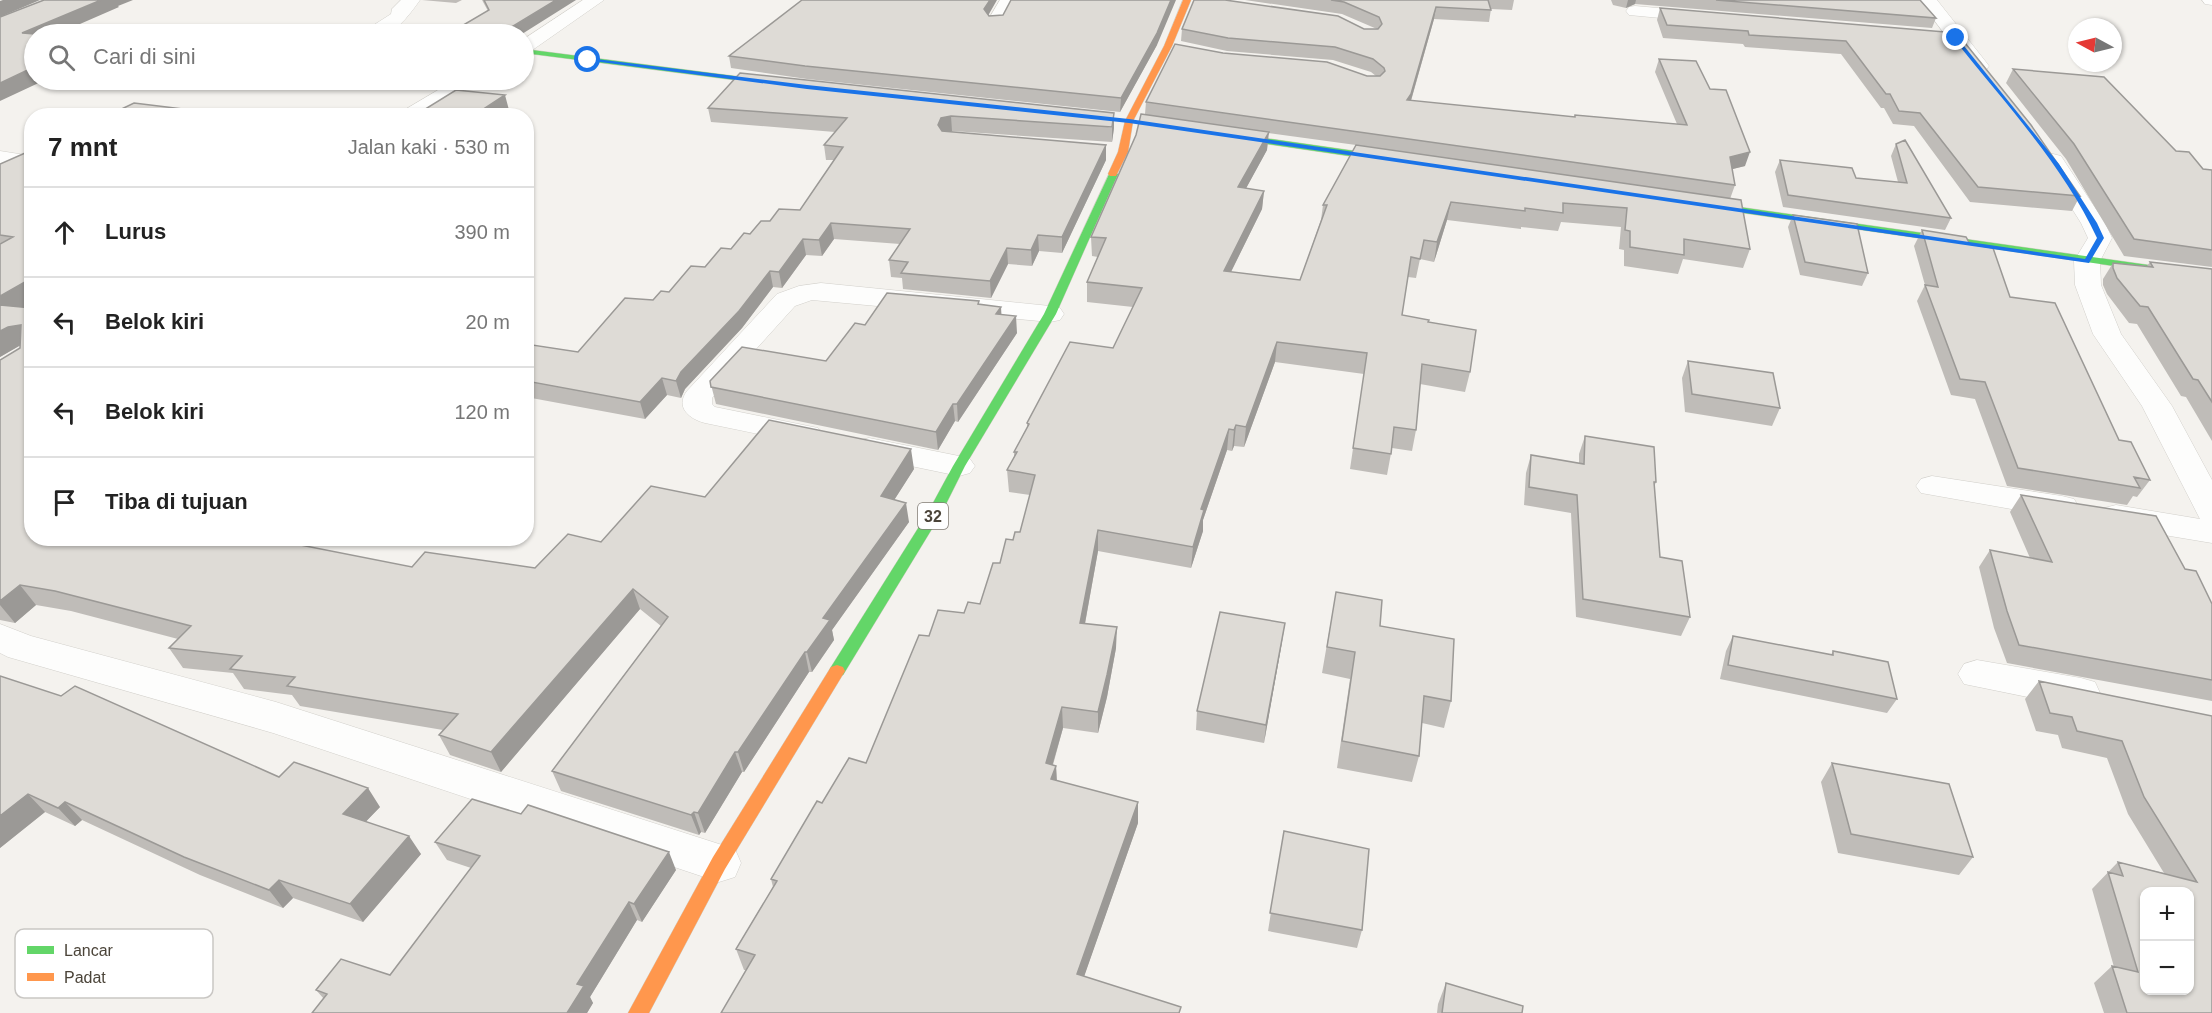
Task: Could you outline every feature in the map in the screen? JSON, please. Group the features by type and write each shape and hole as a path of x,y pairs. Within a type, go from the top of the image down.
{"main road":[{"name":"32","path":"638,1013 719,863 934,514 959,466 1050,314 1124,152 1129,121 1176,49 1193,0"},
{"path":"534,50 796,86"},
{"path":"1209,133 1415,163"},
{"path":"1686,203 2212,277"}],"street":[{"path":"388,24 399,17 401,9 411,0"},
{"path":"534,42 595,0"},
{"path":"996,22 1009,0"},
{"path":"1928,0 1944,37 1992,83"},
{"path":"1635,11 1718,18"},
{"path":"421,108 451,90"},
{"path":"2039,142 2093,223 2100,238 2087,261 2088,285 2107,334 2157,406 2212,511"},
{"path":"1101,150 1124,152"},
{"path":"0,158 24,162"},
{"path":"959,466 705,414 697,407 697,397 786,300 808,292 821,291 1050,314"},
{"path":"1932,486 2212,532"},
{"path":"0,638 21,647 276,718 719,863"},
{"path":"1977,674 2109,699"}],"building":[{"path":"44,0 101,0 44,24 24,24 22,33 24,33 24,72 0,83 0,17"},
{"path":"484,0 556,0 516,24 465,24 489,10"},
{"path":"802,0 990,0 984,9 989,16 1003,15 1011,0 1171,0 1157,33 1121,98 805,66 729,56"},
{"path":"1194,0 1225,0 1338,16 1364,29 1378,29 1382,24 1379,17 1344,2 1331,0 1488,0 1491,10 1436,7 1411,94 1407,100 1575,117 1575,115 1687,125 1659,59 1696,61 1710,89 1726,90 1750,152 1730,157 1735,185 1146,102 1175,44 1223,53 1327,62 1367,76 1380,76 1385,71 1373,59 1335,47 1228,38 1182,29"},
{"path":"1716,0 1920,0 1936,18"},
{"path":"1660,8 1957,33 2031,125 2080,196 1978,187 1920,113 1899,111 1890,94 1886,94 1846,41 1749,35 1748,31 1667,25"},
{"path":"2013,69 2104,77 2176,151 2189,152 2203,169 2212,170 2212,250 2134,239 2074,144"},
{"path":"740,73 1114,113 1112,127 951,116 941,118 938,125 942,131 1106,145 1062,237 1038,235 1031,250 1007,248 990,281 901,273 908,262 889,260 910,229 831,223 819,240 803,239 779,272 770,271 739,311 681,372 676,381 662,378 640,402 534,382 534,345 578,352 625,298 653,300 661,291 669,292 691,266 705,267 721,248 731,249 744,233 750,234 761,221 770,221 779,209 800,210 843,147 824,145 847,118 708,108"},
{"path":"456,90 505,95 485,108 427,108"},
{"path":"134,103 175,108 124,108"},
{"path":"1141,114 1269,132 1238,187 1264,191 1224,271 1300,280 1327,205 1323,205 1356,145 1741,200 1750,249 1684,239 1684,255 1630,247 1630,231 1625,230 1627,208 1563,203 1563,213 1451,202 1437,242 1424,240 1420,259 1411,257 1402,315 1476,330 1470,372 1422,364 1416,430 1394,427 1391,454 1353,448 1367,353 1277,342 1246,427 1236,425 1234,430 1229,429 1201,509 1204,510 1193,547 1098,530 1080,623 1117,627 1107,675 1098,712 1062,707 1046,763 1056,766 1051,779 1138,802 1077,974 1181,1007 1179,1013 721,1013 755,955 736,949 777,881 771,879 817,801 822,803 849,758 866,763 919,635 929,636 938,610 964,613 968,602 980,604 993,563 1000,563 1006,539 1013,540 1015,532 1020,532 1035,475 1007,470 1029,424 1027,423 1070,342 1113,348 1142,288 1087,282 1106,238 1091,237 1136,135"},
{"path":"1905,140 1951,218 1788,195 1780,160 1852,168 1856,178 1907,183 1896,144"},
{"path":"24,154 24,282 0,296 0,244 13,237 0,235 0,164"},
{"path":"1793,215 1857,224 1868,273 1805,262"},
{"path":"1922,230 1966,237 1970,244 1993,248 2010,297 2055,303 2119,440 2131,442 2150,480 2134,477 2140,488 2018,468 1985,382 1960,379 1925,285 1938,287"},
{"path":"2150,262 2212,269 2212,402 2198,380 2193,379 2148,307 2140,306 2117,278 2113,268 2113,263 2153,267"},
{"path":"887,293 979,301 978,304 1001,307 996,314 1016,316 957,404 953,404 936,432 711,387 710,381 742,347 826,361 855,323 865,325"},
{"path":"0,305 24,307 24,546 306,546 412,567 425,552 535,568 568,534 601,542 651,486 705,497 769,420 911,449 881,496 906,503 823,618 830,620 805,652 738,752 735,752 698,813 694,812 691,815 552,771 668,617 633,589 491,752 439,735 458,714 287,686 295,677 230,669 242,656 169,648 191,626 55,591 20,585 0,601 0,360 20,348 21,325 0,331"},
{"path":"1688,361 1773,373 1780,408 1692,394"},
{"path":"1585,436 1654,447 1656,482 1654,482 1660,557 1682,561 1690,617 1583,599 1577,495 1529,487 1531,455 1584,464"},
{"path":"2021,495 2156,516 2185,569 2196,571 2212,604 2212,680 2019,645 1990,550 2052,562"},
{"path":"1336,592 1382,600 1380,626 1454,639 1451,701 1424,696 1419,756 1342,741 1355,652 1327,647"},
{"path":"1220,612 1285,623 1266,725 1197,711"},
{"path":"1733,636 1833,655 1833,651 1888,662 1897,699 1728,665"},
{"path":"0,676 61,696 75,686 279,777 294,762 368,788 343,814 409,836 350,904 279,880 269,890 184,857 65,802 58,808 28,794 0,816"},
{"path":"2039,681 2212,716 2212,1013 2127,1013 2112,966 2138,972 2108,872 2123,876 2118,862 2197,882 2144,797 2122,741 2077,731 2072,717 2050,713"},
{"path":"1832,763 1949,784 1973,857 1851,834"},
{"path":"472,799 521,814 528,805 669,852 634,904 629,902 577,984 584,986 567,1013 312,1013 327,994 316,990 341,959 390,975 480,856 435,842"},
{"path":"1284,831 1369,849 1362,930 1270,913"},
{"path":"1446,983 1523,1006 1522,1013 1442,1013"}],"traffic: fast":[{"path":"534,52 781,84"},
{"path":"1222,135 1397,160"},
{"path":"837,671 934,514 959,466 1050,314 1113,174"},
{"path":"1697,204 2212,277"}],"traffic: slow":[{"path":"1113,174 1123,152 1129,121 1168,46 1187,0"},
{"path":"638,1013 719,863 837,671"}],"route":[{"path":"588,60 807,87 1129,121 2087,261 2097,247 2100,238 2093,223 2056,165 1956,38"}]}
